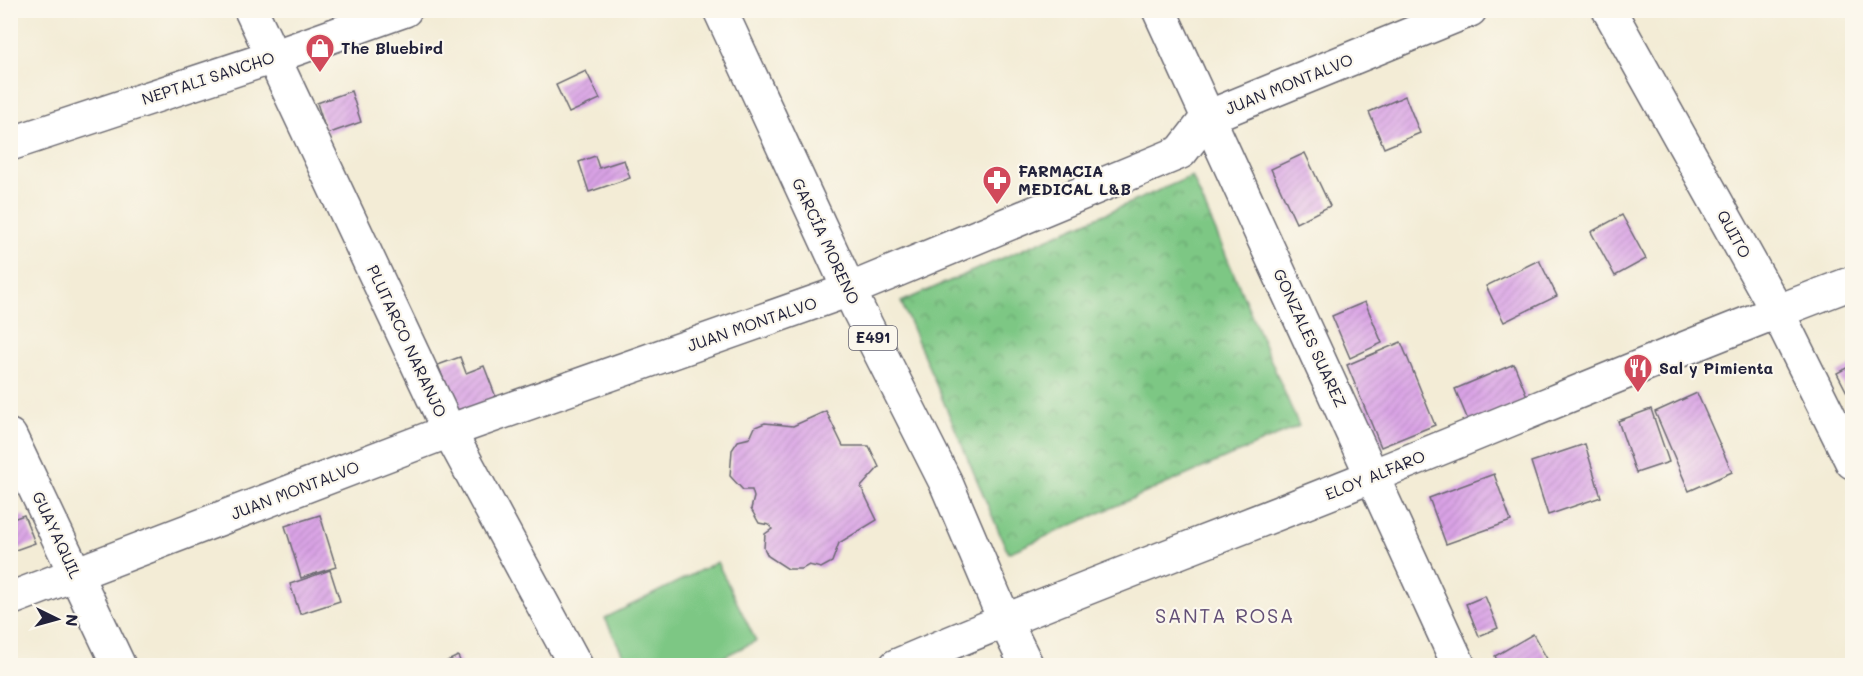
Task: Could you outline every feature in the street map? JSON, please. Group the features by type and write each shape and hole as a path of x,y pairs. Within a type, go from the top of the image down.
{"main road":[{"name":"PLUTARCO NARANJO","path":"251,10 449,431 576,666"},
{"name":"NEPTALI SANCHO","path":"10,144 273,57 405,10"},
{"name":"GARCÍA MORENO","path":"720,10 849,290 946,483 1004,619 1027,666"},
{"name":"GONZALES SUAREZ","path":"1159,10 1459,666"},
{"name":"JUAN MONTALVO","path":"10,599 449,431 849,290 1181,152 1208,117 1470,10"},
{"name":"QUITO","path":"1609,10 1778,311 1852,462"},
{"name":"ELOY ALFARO","path":"896,666 1004,619 1374,476 1852,283"},
{"name":"GUAYAQUIL","path":"10,436 119,666"}],"green space":[{"path":"1192,176 1299,426 1008,553 901,302"},
{"path":"717,562 756,641 707,665 628,665 605,618"}],"building":[{"path":"586,71 600,99 569,113 556,85"},
{"path":"351,91 361,122 327,134 317,103"},
{"path":"1405,96 1420,133 1384,148 1369,112"},
{"path":"1305,153 1330,206 1296,223 1271,169"},
{"path":"595,156 599,168 624,160 630,178 589,192 579,162"},
{"path":"1622,215 1646,259 1615,276 1591,232"},
{"path":"1539,260 1557,296 1504,322 1486,286"},
{"path":"1365,302 1382,343 1350,358 1332,316"},
{"path":"1401,342 1435,425 1381,447 1347,365"},
{"path":"460,357 466,373 484,366 499,405 460,421 438,365"},
{"path":"1514,364 1529,401 1470,425 1455,389"},
{"path":"1852,365 1852,402 1837,373"},
{"path":"1697,393 1732,472 1689,491 1655,412"},
{"path":"1651,409 1669,462 1636,473 1618,421"},
{"path":"826,411 843,446 869,446 879,467 861,487 877,520 839,543 832,562 821,568 809,565 802,569 788,569 768,556 764,548 765,534 772,529 769,525 759,523 751,509 754,497 752,490 743,490 730,476 732,450 738,441 750,438 755,427 765,423 793,426"},
{"path":"1585,444 1601,497 1548,515 1531,462"},
{"path":"1494,474 1511,521 1446,544 1429,498"},
{"path":"24,515 35,543 10,552 10,520"},
{"path":"320,515 336,567 301,578 285,526"},
{"path":"330,570 340,601 300,614 290,584"},
{"path":"1485,596 1498,628 1479,636 1466,604"},
{"path":"1533,634 1551,666 1500,666 1495,656"},
{"path":"458,656 462,666 437,666"}],"place":[{"name":"The Bluebird","path":"320,74"},
{"name":"FARMACIA MEDICAL L&B","path":"997,206"},
{"name":"Sal y Pimienta","path":"1638,394"}],"district":[{"name":"SANTA ROSA","path":"1225,616"}]}
